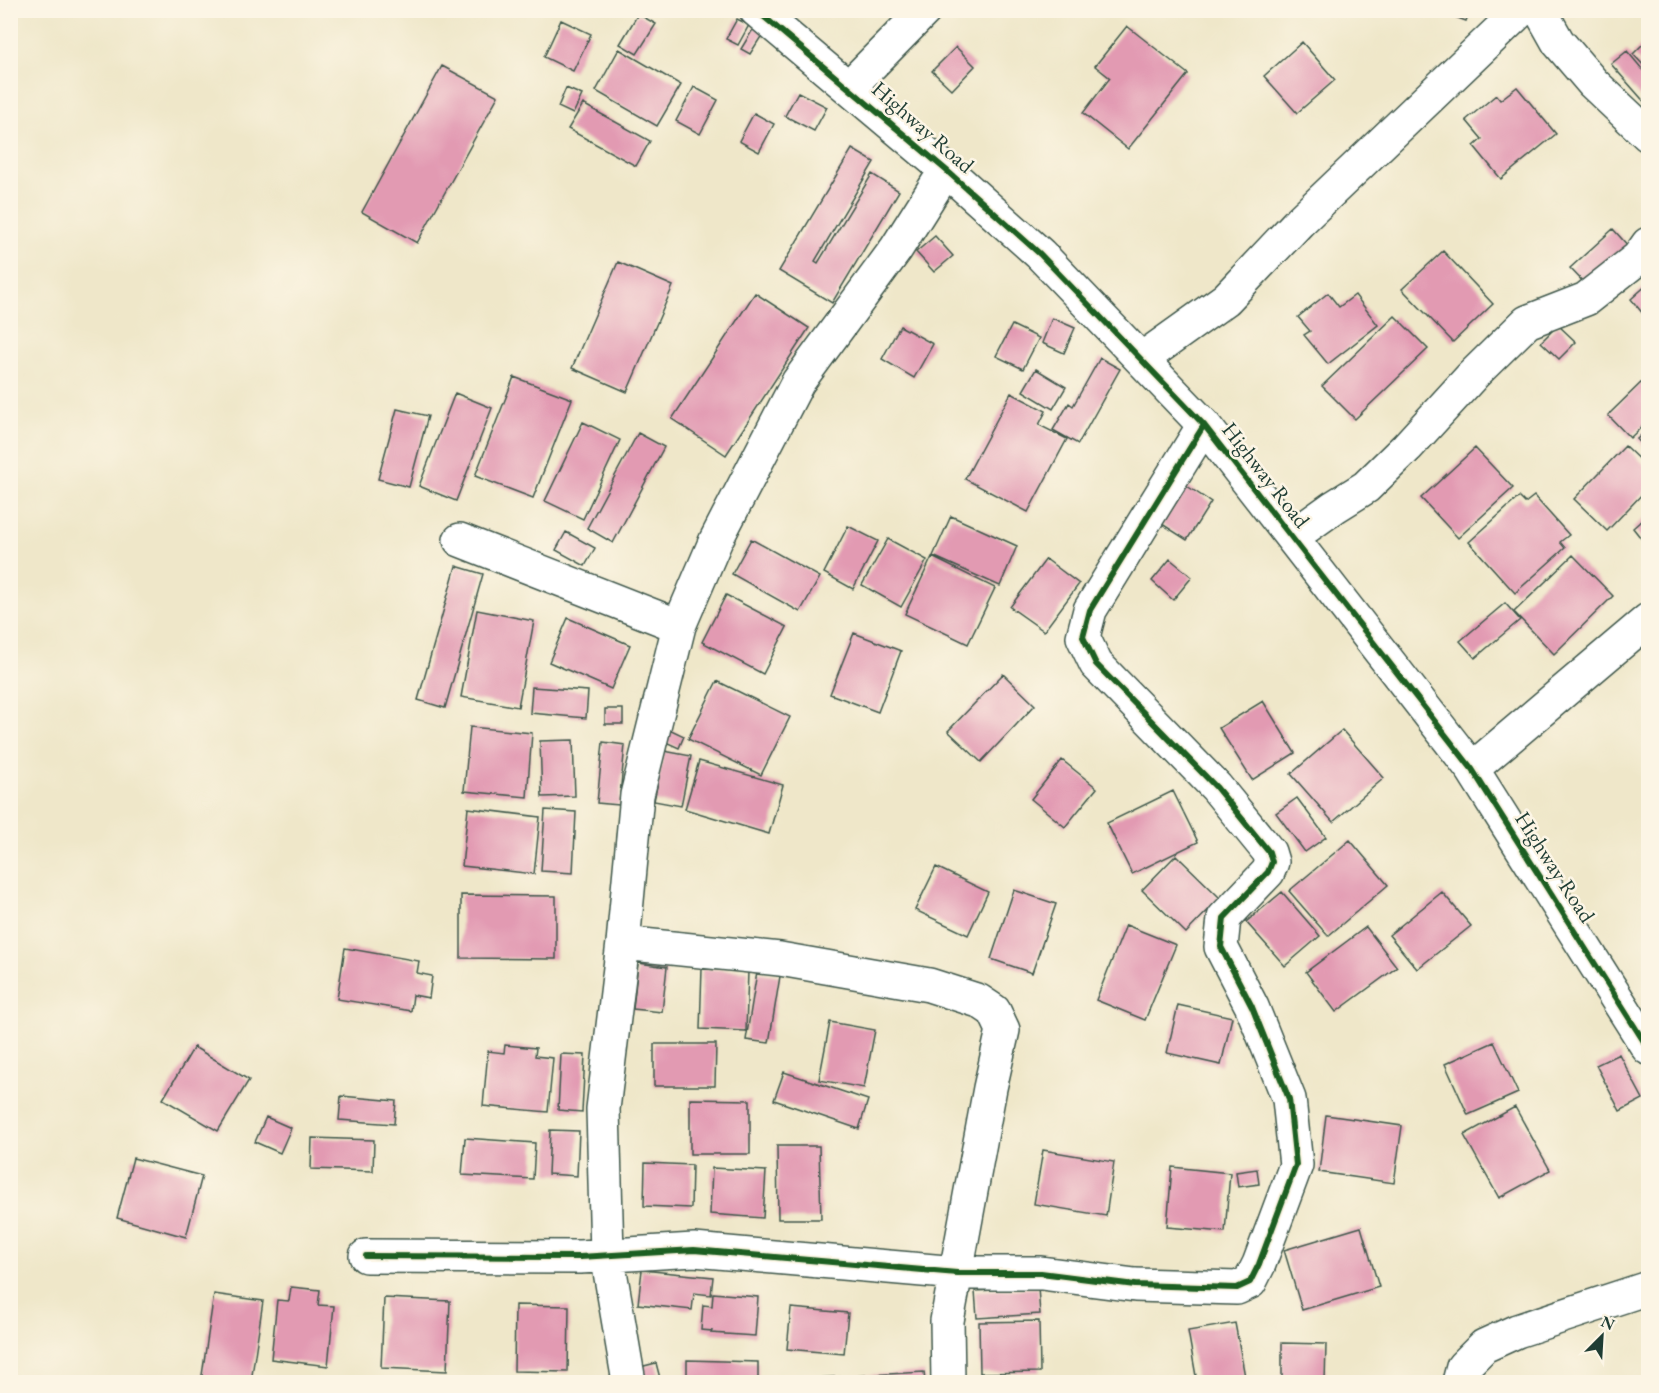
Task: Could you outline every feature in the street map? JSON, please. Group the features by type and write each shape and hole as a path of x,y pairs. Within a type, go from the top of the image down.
{"street":[{"name":"Highway Road","path":"756,10 946,170 1040,254 1204,425 1472,769 1640,1015 1648,1047"},
{"path":"849,87 925,10"},
{"path":"1142,359 1226,299 1299,222 1521,10"},
{"path":"1540,10 1558,42 1593,83 1648,135"},
{"path":"630,1383 607,1254 603,1109 623,943 637,795 679,626 716,540 798,382 896,249 946,170"},
{"path":"1292,537 1366,487 1527,322 1586,298 1638,258 1648,244"},
{"path":"366,1256 580,1257 694,1250 957,1273 1041,1273 1135,1285 1237,1288 1250,1282 1296,1165 1289,1099 1251,1007 1221,947 1224,918 1268,872 1272,862 1269,852 1216,787 1096,664 1083,637 1090,610 1204,425"},
{"path":"460,540 679,626"},
{"path":"1472,769 1648,620"},
{"path":"623,943 780,959 929,985 979,1001 994,1011 1003,1030 990,1088 947,1321 948,1383"},
{"path":"1459,1383 1463,1368 1484,1346 1517,1331 1648,1288"}],"building":[{"path":"1448,10 1470,10 1466,21 1447,14"},
{"path":"638,14 656,24 637,54 620,44"},
{"path":"737,19 749,25 738,45 726,39"},
{"path":"561,20 591,34 573,71 544,57"},
{"path":"755,26 764,32 750,54 741,49"},
{"path":"1127,26 1188,74 1128,149 1083,113 1110,78 1095,66"},
{"path":"1648,39 1648,70 1633,54"},
{"path":"1302,42 1335,80 1297,113 1264,76"},
{"path":"956,47 975,66 952,90 932,71"},
{"path":"619,49 681,85 657,126 596,91"},
{"path":"1627,51 1648,76 1648,106 1611,64"},
{"path":"442,66 498,96 417,243 362,212"},
{"path":"694,87 718,100 700,134 676,121"},
{"path":"1517,87 1556,134 1501,179 1474,146 1482,139 1466,120 1496,95 1500,100"},
{"path":"566,88 582,95 573,114 558,107"},
{"path":"798,92 827,107 814,131 785,116"},
{"path":"583,104 650,141 636,166 568,129"},
{"path":"754,113 774,124 759,152 739,141"},
{"path":"852,149 874,162 815,261 818,263 872,174 899,191 832,303 779,271"},
{"path":"1613,229 1630,248 1588,287 1570,268"},
{"path":"935,236 953,256 934,272 916,252"},
{"path":"1443,251 1493,304 1453,342 1402,289"},
{"path":"618,262 673,286 627,392 572,368"},
{"path":"1648,284 1648,320 1631,299"},
{"path":"755,293 809,328 726,455 672,419"},
{"path":"1328,293 1339,307 1355,295 1378,325 1328,364 1304,335 1310,331 1298,317"},
{"path":"1395,316 1428,349 1355,419 1322,386"},
{"path":"1052,318 1075,328 1064,353 1042,343"},
{"path":"1012,325 1039,338 1023,369 996,356"},
{"path":"1558,325 1576,342 1559,359 1541,342"},
{"path":"900,326 933,344 914,378 882,359"},
{"path":"1100,358 1120,369 1078,444 1053,430 1069,403 1073,406"},
{"path":"1036,369 1066,387 1053,409 1023,391"},
{"path":"1648,376 1648,421 1630,438 1608,415"},
{"path":"514,377 572,399 533,498 475,476"},
{"path":"455,393 492,408 456,501 419,486"},
{"path":"1011,393 1046,411 1039,425 1067,439 1028,512 965,479"},
{"path":"397,409 428,416 409,487 378,479"},
{"path":"583,422 620,440 583,519 545,501"},
{"path":"1648,429 1648,451 1637,439"},
{"path":"638,433 664,447 613,543 587,528"},
{"path":"1625,446 1648,468 1648,488 1607,531 1574,499"},
{"path":"1475,448 1513,488 1458,538 1421,498"},
{"path":"1187,486 1211,502 1187,540 1162,524"},
{"path":"1534,496 1569,535 1560,542 1565,548 1515,593 1469,542 1519,497 1525,503"},
{"path":"1648,515 1648,547 1633,528"},
{"path":"951,516 1017,546 1000,586 933,556"},
{"path":"848,526 878,541 853,589 824,573"},
{"path":"566,532 595,548 585,566 556,550"},
{"path":"751,539 820,577 800,612 732,574"},
{"path":"888,539 927,560 901,607 862,585"},
{"path":"1573,555 1613,596 1554,654 1514,612"},
{"path":"932,557 995,588 968,644 905,614"},
{"path":"1046,559 1079,584 1044,631 1010,607"},
{"path":"1170,559 1192,577 1173,600 1152,581"},
{"path":"456,566 483,574 445,708 418,700"},
{"path":"726,595 787,627 763,674 702,642"},
{"path":"1505,603 1520,620 1475,658 1460,641"},
{"path":"477,610 534,621 518,707 461,697"},
{"path":"568,618 630,645 611,689 549,662"},
{"path":"854,633 901,651 878,712 830,694"},
{"path":"1003,674 1035,705 981,762 948,731"},
{"path":"717,681 790,717 761,775 688,739"},
{"path":"532,687 588,691 586,718 530,713"},
{"path":"1263,701 1295,753 1252,780 1219,728"},
{"path":"605,709 623,709 623,724 605,724"},
{"path":"470,727 532,733 527,797 464,791"},
{"path":"665,727 684,736 679,748 659,739"},
{"path":"1342,730 1384,778 1333,822 1291,774"},
{"path":"573,740 575,796 542,797 540,741"},
{"path":"603,742 625,745 619,805 597,803"},
{"path":"664,751 691,756 681,806 654,801"},
{"path":"1062,760 1097,788 1065,827 1031,799"},
{"path":"699,761 783,785 769,834 685,809"},
{"path":"1173,791 1198,842 1132,874 1107,823"},
{"path":"1297,798 1326,837 1305,852 1276,813"},
{"path":"468,808 540,817 534,874 462,866"},
{"path":"545,810 576,812 573,873 541,871"},
{"path":"1350,840 1388,885 1328,936 1289,891"},
{"path":"1176,855 1220,898 1186,933 1142,890"},
{"path":"936,867 988,892 968,935 915,910"},
{"path":"1014,890 1056,904 1032,973 991,959"},
{"path":"1282,892 1320,936 1285,966 1246,922"},
{"path":"1442,892 1471,926 1417,969 1389,935"},
{"path":"461,895 556,896 556,959 461,958"},
{"path":"1126,925 1176,945 1145,1020 1096,1000"},
{"path":"1366,927 1397,967 1336,1012 1306,972"},
{"path":"345,948 419,961 417,973 432,976 429,998 413,995 411,1011 337,999"},
{"path":"638,963 667,967 662,1012 633,1009"},
{"path":"702,969 748,971 746,1031 700,1029"},
{"path":"757,972 780,976 769,1043 746,1040"},
{"path":"1178,1005 1232,1017 1221,1065 1167,1053"},
{"path":"830,1022 875,1030 864,1088 819,1080"},
{"path":"1494,1042 1518,1093 1468,1115 1445,1064"},
{"path":"654,1044 716,1044 715,1086 654,1086"},
{"path":"505,1045 536,1048 535,1056 553,1058 548,1112 483,1106 488,1051 504,1053"},
{"path":"194,1047 249,1080 218,1131 163,1099"},
{"path":"561,1054 585,1055 582,1112 558,1110"},
{"path":"1619,1054 1643,1099 1620,1111 1596,1065"},
{"path":"784,1072 868,1100 859,1129 774,1100"},
{"path":"341,1096 396,1101 394,1124 339,1120"},
{"path":"690,1099 750,1100 750,1154 690,1154"},
{"path":"1515,1107 1550,1170 1499,1198 1464,1135"},
{"path":"1326,1115 1402,1126 1394,1183 1319,1172"},
{"path":"266,1117 291,1128 280,1153 255,1142"},
{"path":"550,1130 579,1131 577,1176 548,1174"},
{"path":"312,1138 374,1140 373,1171 311,1169"},
{"path":"465,1138 535,1143 533,1179 462,1175"},
{"path":"777,1146 819,1146 821,1219 778,1219"},
{"path":"1043,1150 1114,1162 1106,1216 1034,1204"},
{"path":"133,1158 202,1176 186,1237 117,1218"},
{"path":"645,1163 692,1165 691,1208 644,1206"},
{"path":"1172,1167 1230,1173 1225,1232 1167,1227"},
{"path":"712,1168 766,1171 763,1218 710,1214"},
{"path":"1257,1169 1259,1184 1238,1187 1236,1172"},
{"path":"1361,1227 1379,1287 1302,1310 1284,1250"},
{"path":"642,1270 713,1277 711,1295 694,1293 692,1310 638,1304"},
{"path":"291,1287 320,1290 318,1305 334,1306 328,1366 271,1359 277,1300 289,1301"},
{"path":"1038,1288 1040,1314 977,1318 975,1291"},
{"path":"713,1293 758,1297 755,1336 711,1333 712,1331 701,1330 703,1305 712,1306"},
{"path":"214,1294 263,1301 251,1382 201,1382"},
{"path":"384,1298 450,1301 447,1371 381,1368"},
{"path":"515,1305 569,1306 568,1372 514,1371"},
{"path":"791,1308 848,1313 844,1354 787,1349"},
{"path":"1039,1321 1040,1372 980,1373 979,1322"},
{"path":"1235,1323 1246,1382 1197,1382 1188,1331"},
{"path":"1282,1343 1326,1344 1325,1382 1282,1382"},
{"path":"687,1360 758,1362 758,1382 687,1382"},
{"path":"656,1363 661,1382 640,1382 636,1368"},
{"path":"924,1372 925,1382 800,1382 799,1379"}],"cycle path":[{"path":"756,10 946,170 1040,254 1204,425 1472,769 1648,1048"},
{"path":"366,1256 580,1257 694,1250 957,1273 1041,1273 1135,1285 1237,1288 1250,1282 1296,1165 1289,1099 1252,1007 1221,947 1224,918 1268,872 1272,862 1269,852 1216,787 1096,664 1083,637 1090,610 1204,425"}]}
